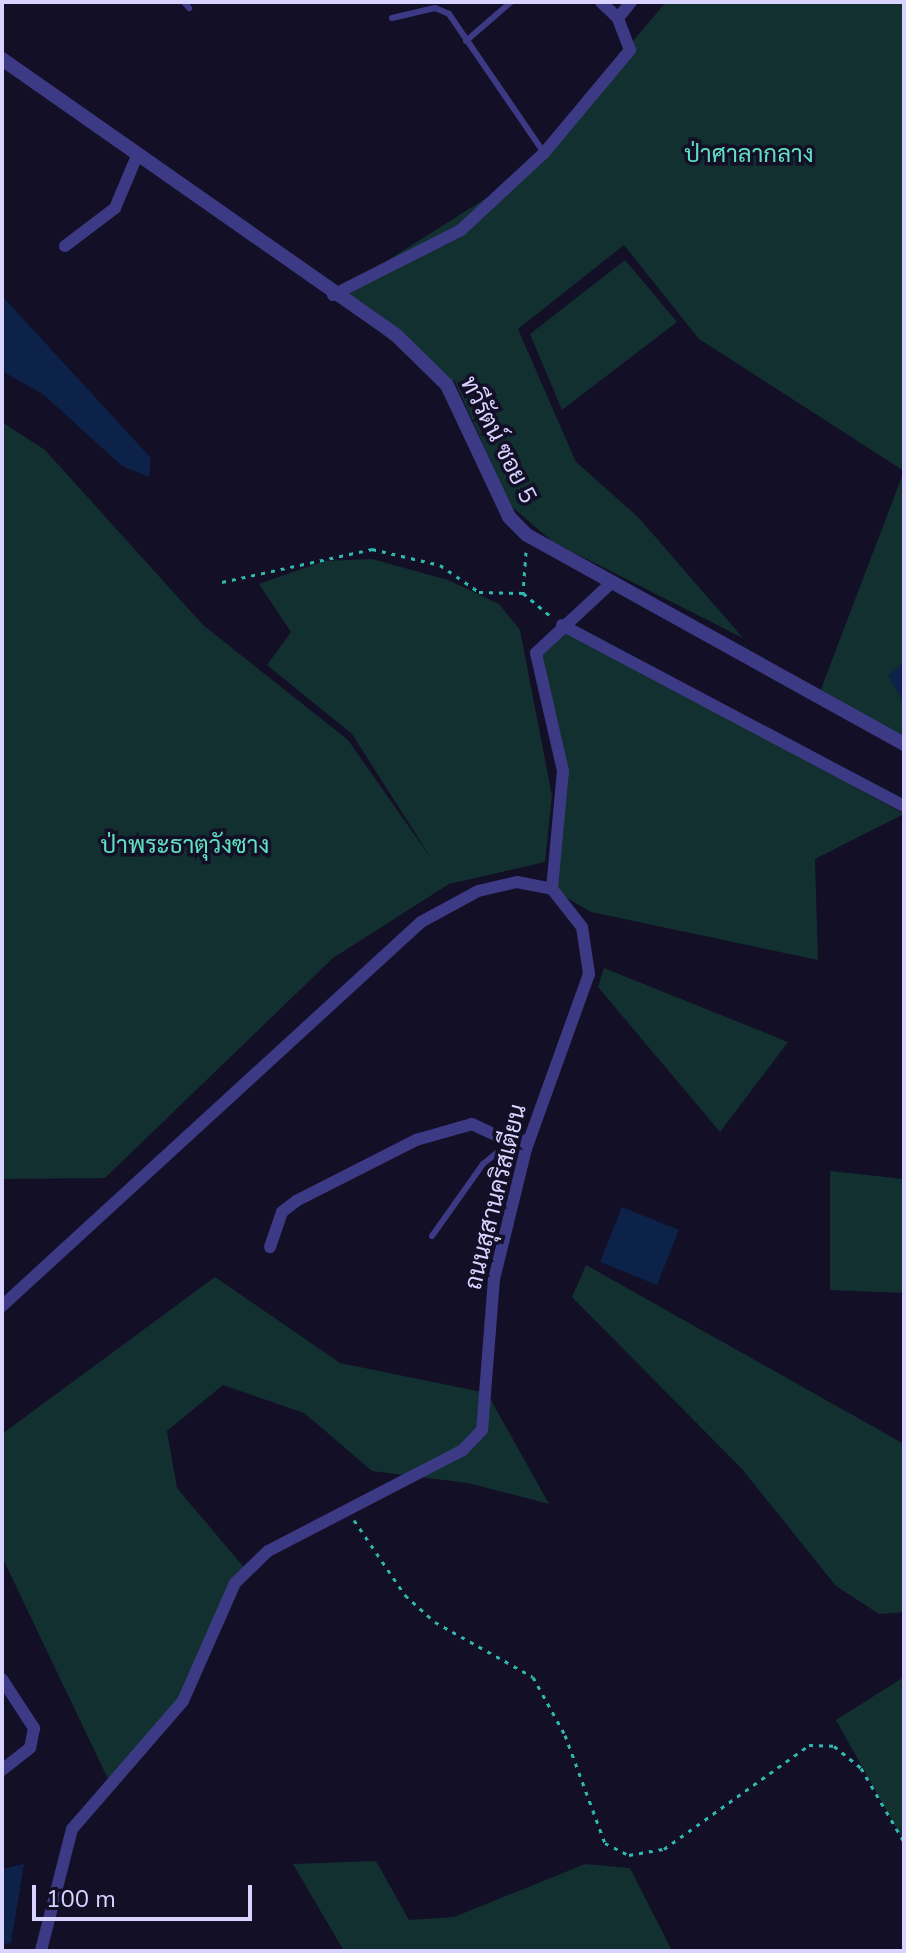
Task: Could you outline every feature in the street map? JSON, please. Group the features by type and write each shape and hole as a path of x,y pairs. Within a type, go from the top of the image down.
{"street":[{"path":"333,295 461,230 544,153 630,50 618,18 601,2"},
{"path":"618,18 631,2"},
{"name":"ทวีรัตน์ ซอย 5","path":"2,59 333,295 369,314 447,385 493,486 527,535 610,584 904,744"},
{"path":"65,246 115,208 137,156"},
{"path":"2,1306 421,922 478,891 517,882 552,889 563,771 536,653 562,625 610,584"},
{"path":"562,625 904,806"},
{"name":"ถนนสุสานคริสเตียน","path":"41,1951 72,1829 183,1701 235,1583 268,1551 344,1506 463,1450 482,1430 494,1279 529,1140 589,974 582,927 552,889"},
{"path":"270,1247 282,1212 296,1201 416,1140 472,1124 510,1142 529,1140"},
{"path":"2,1679 34,1728 30,1748 2,1770"}],"lane":[{"path":"466,41 511,2"},
{"path":"392,18 435,8 449,14 544,153"},
{"path":"432,1236 483,1164 510,1142"}],"path":[{"path":"523,593 527,535"},
{"path":"222,582 372,549 440,565 479,592 523,593 562,625"},
{"path":"344,1506 405,1595 435,1622 533,1677 565,1735 605,1843 629,1855 664,1849 809,1745 834,1746 861,1768 904,1842"}],"green space":[{"name":"ป่าศาลากลาง","path":"666,2 904,2 904,471 699,339 624,245 518,329 576,462 639,518 743,638 553,542 511,506 454,380 447,385 333,295 518,178"},
{"path":"625,260 677,322 562,410 530,334"},
{"name":"ป่าพระธาตุวังซาง","path":"2,422 45,450 203,625 348,740 433,861 352,734 267,665 291,632 259,584 324,561 372,559 448,580 499,604 520,630 552,796 545,862 449,884 333,958 105,1178 2,1179"},
{"path":"904,471 904,744 818,697"},
{"path":"562,625 904,814 815,859 818,960 591,912 552,889 563,771 536,653"},
{"path":"604,968 788,1042 720,1132 598,987"},
{"path":"830,1171 904,1179 904,1293 830,1290"},
{"path":"586,1265 904,1444 904,1612 879,1614 836,1586 742,1469 572,1297"},
{"path":"215,1277 340,1363 487,1393 549,1504 468,1483 372,1471 304,1413 223,1385 167,1431 177,1488 247,1571 186,1693 110,1783 2,1557 2,1434"},
{"path":"904,1677 904,1842 836,1720"},
{"path":"376,1861 409,1920 454,1917 585,1864 630,1868 672,1951 344,1951 293,1864"}],"water":[{"path":"2,296 151,458 149,477 122,466 44,395 2,371"},
{"path":"904,662 904,703 888,676"},
{"path":"622,1207 679,1230 657,1285 600,1262"},
{"path":"24,1864 11,1943 2,1944 2,1869"}]}
